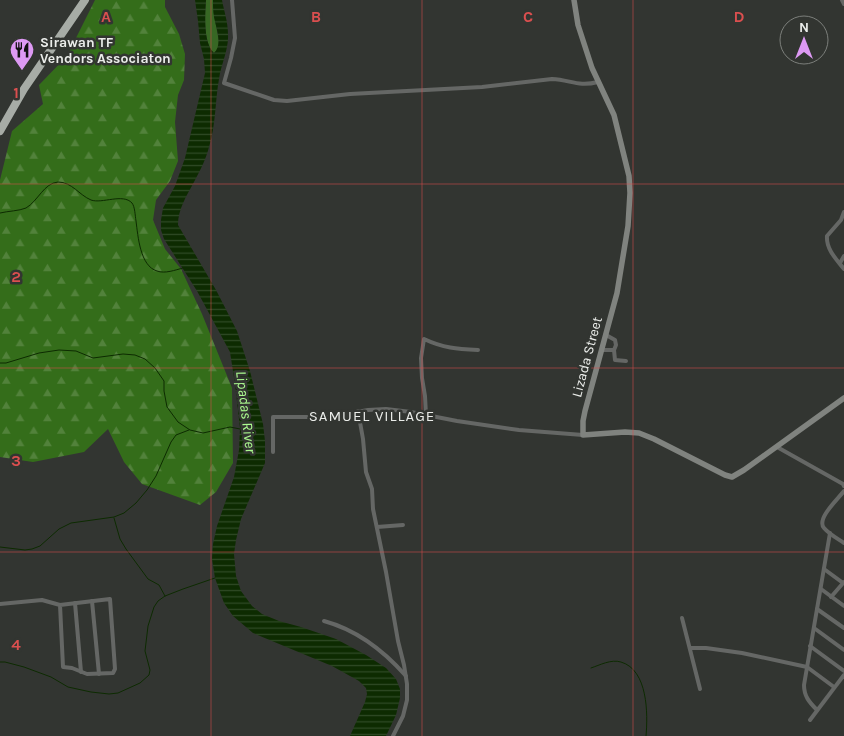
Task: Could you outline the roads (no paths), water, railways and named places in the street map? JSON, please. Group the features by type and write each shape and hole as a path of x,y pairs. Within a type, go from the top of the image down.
{"highway":[{"path":"0,131 24,90 85,0"}],"street":[{"path":"232,0 235,38 232,58 224,84 274,100 287,101 350,94 482,87 552,79 585,85 598,82"},
{"name":"Lizada Street","path":"574,0 578,25 592,68 614,115 629,176 630,193 630,210 617,293 585,411 582,435"},
{"path":"844,212 841,220 826,239 830,250 844,269"},
{"path":"840,264 844,256"},
{"path":"606,335 614,340 616,345 614,350 615,360 626,361"},
{"path":"426,415 426,396 422,378 421,358 424,339 437,346 478,350"},
{"path":"602,350 614,350"},
{"path":"273,452 273,417 329,417 358,411 386,409 519,430 582,435 639,433 730,476 738,474 844,398"},
{"path":"358,411 366,472 371,485 373,509 408,692 403,716 393,736"},
{"path":"777,446 844,486"},
{"path":"844,491 822,519 824,528 844,543"},
{"path":"377,527 403,525"},
{"path":"816,710 808,701 804,692 810,646 830,533"},
{"path":"824,569 843,583 832,597"},
{"path":"821,589 844,606"},
{"path":"0,604 42,600 60,605 110,599 114,672 111,674 87,674 72,668 63,667 60,605"},
{"path":"92,601 99,674"},
{"path":"75,603 81,672"},
{"path":"817,609 844,628"},
{"path":"682,618 700,689"},
{"path":"324,621 337,624 362,638 381,651 406,676"},
{"path":"814,628 844,650"},
{"path":"810,646 844,673 810,720"},
{"path":"690,648 733,651 807,667 834,686"}],"water":[{"name":"Lipadas River","path":"195,0 206,0 206,36 214,53 217,49 218,41 213,0 222,0 228,40 219,79 214,122 208,151 181,208 178,225 216,290 237,331 250,371 263,424 265,441 265,463 241,519 236,540 234,554 236,576 241,591 252,606 262,614 336,639 386,668 396,679 400,689 400,698 396,715 386,736 350,736 365,702 366,688 359,681 332,666 253,633 233,616 224,603 215,578 212,559 213,544 217,526 234,477 239,450 240,428 235,384 230,352 197,291 164,239 161,230 163,208 175,186 185,158 205,73"}],"waterway":[{"path":"0,213 26,208 45,189 58,182 71,186 91,200 128,200 134,207 143,257 151,268 160,272 183,268"},
{"name":"Lipadas River","path":"0,363 59,350 76,351 93,358 123,354 135,355 145,359 155,368 164,381 167,407 178,422 190,430 203,433 230,427 240,429"},
{"path":"0,547 32,549 40,546 59,529 71,523 114,517 124,513 147,490 176,435 189,430"},
{"path":"114,518 120,539 126,549 148,579 159,585 165,596"},
{"path":"0,662 24,667 51,677 68,687 91,692 118,693 140,683 149,675 150,670 145,651 148,626 158,601 165,596 215,578"},
{"path":"591,668 617,661 630,667 637,674 646,705 646,736"}],"place":[{"name":"Sirawan TF Vendors Associaton","path":"22,71"}],"district":[{"name":"SAMUEL VILLAGE","path":"372,416"}]}
